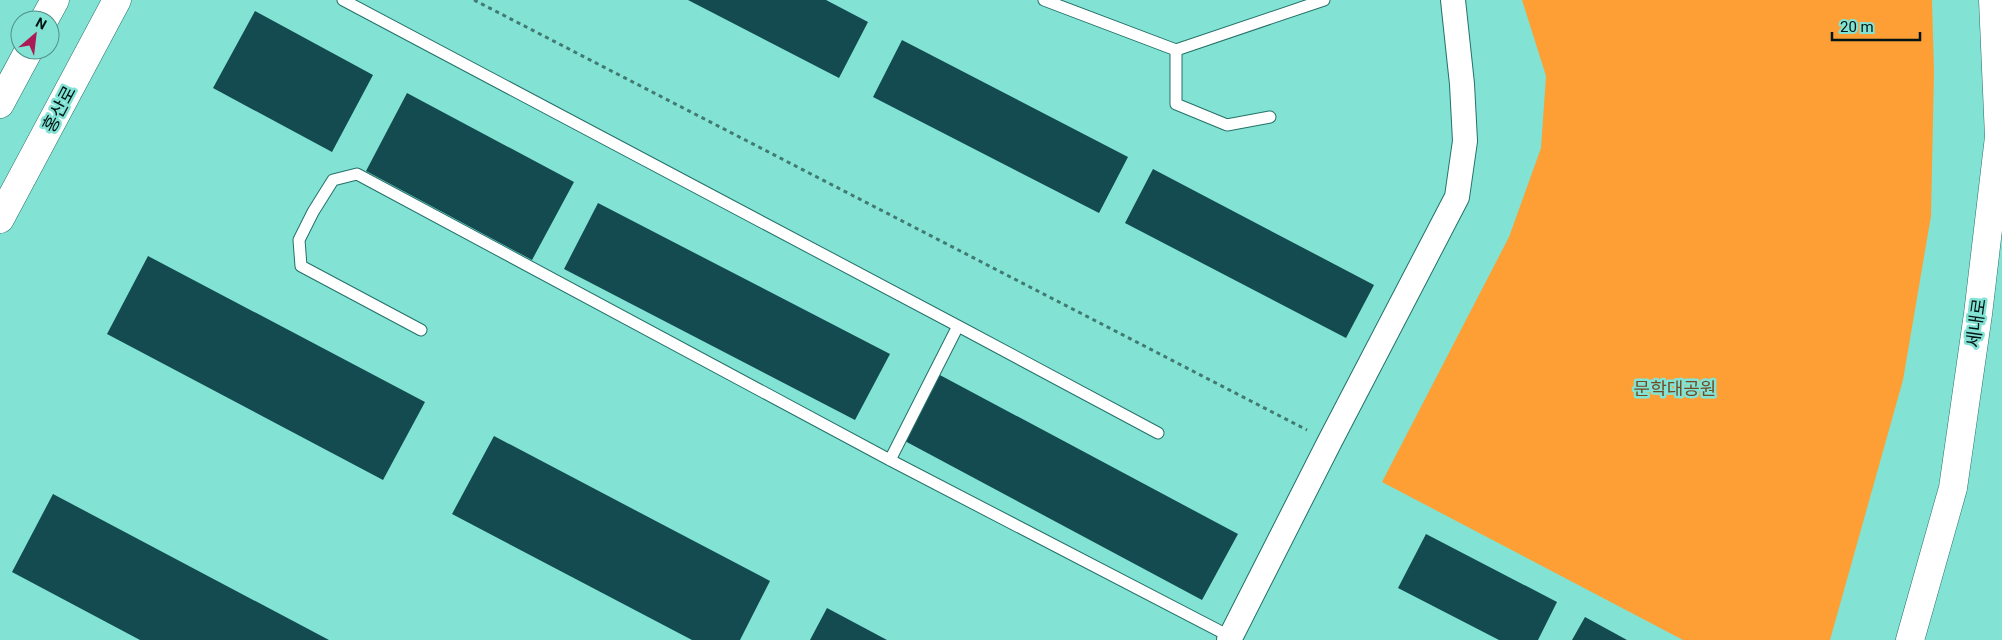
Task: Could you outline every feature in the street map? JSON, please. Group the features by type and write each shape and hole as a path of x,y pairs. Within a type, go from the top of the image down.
{"street":[{"name":"홍산로","path":"0,219 117,0"},
{"path":"1230,639 1330,441 1457,197 1465,141 1454,0"},
{"name":"세내로","path":"1910,640 1953,488 1978,314 1999,137 1993,0"},
{"path":"0,104 24,60"}],"lane":[{"path":"343,0 1158,433"},
{"path":"1044,0 1176,50 1324,0"},
{"path":"1176,50 1176,104 1226,125 1270,117"},
{"path":"421,330 300,266 299,240 313,212 333,180 357,174 890,460 1230,639"},
{"path":"890,460 958,326"}],"path":[{"path":"474,0 1330,441"}],"green space":[{"name":"문학대공원","path":"1522,0 1932,0 1934,72 1931,216 1903,380 1830,640 1683,640 1382,482 1509,237 1541,148 1546,76"}],"building":[{"path":"688,0 826,0 868,22 839,78"},
{"path":"255,11 373,75 332,152 213,88"},
{"path":"902,40 1128,157 1099,213 873,97"},
{"path":"407,93 574,182 532,260 366,171"},
{"path":"1153,169 1374,285 1346,338 1125,223"},
{"path":"598,203 890,354 855,420 564,269"},
{"path":"148,256 425,402 383,480 107,334"},
{"path":"938,374 1238,534 1202,600 903,440"},
{"path":"494,436 770,581 740,640 692,640 452,514"},
{"path":"53,494 329,640 140,640 12,572"},
{"path":"1426,534 1557,602 1538,640 1499,640 1398,588"},
{"path":"827,608 887,640 810,640"},
{"path":"1585,617 1627,640 1572,640"}]}
